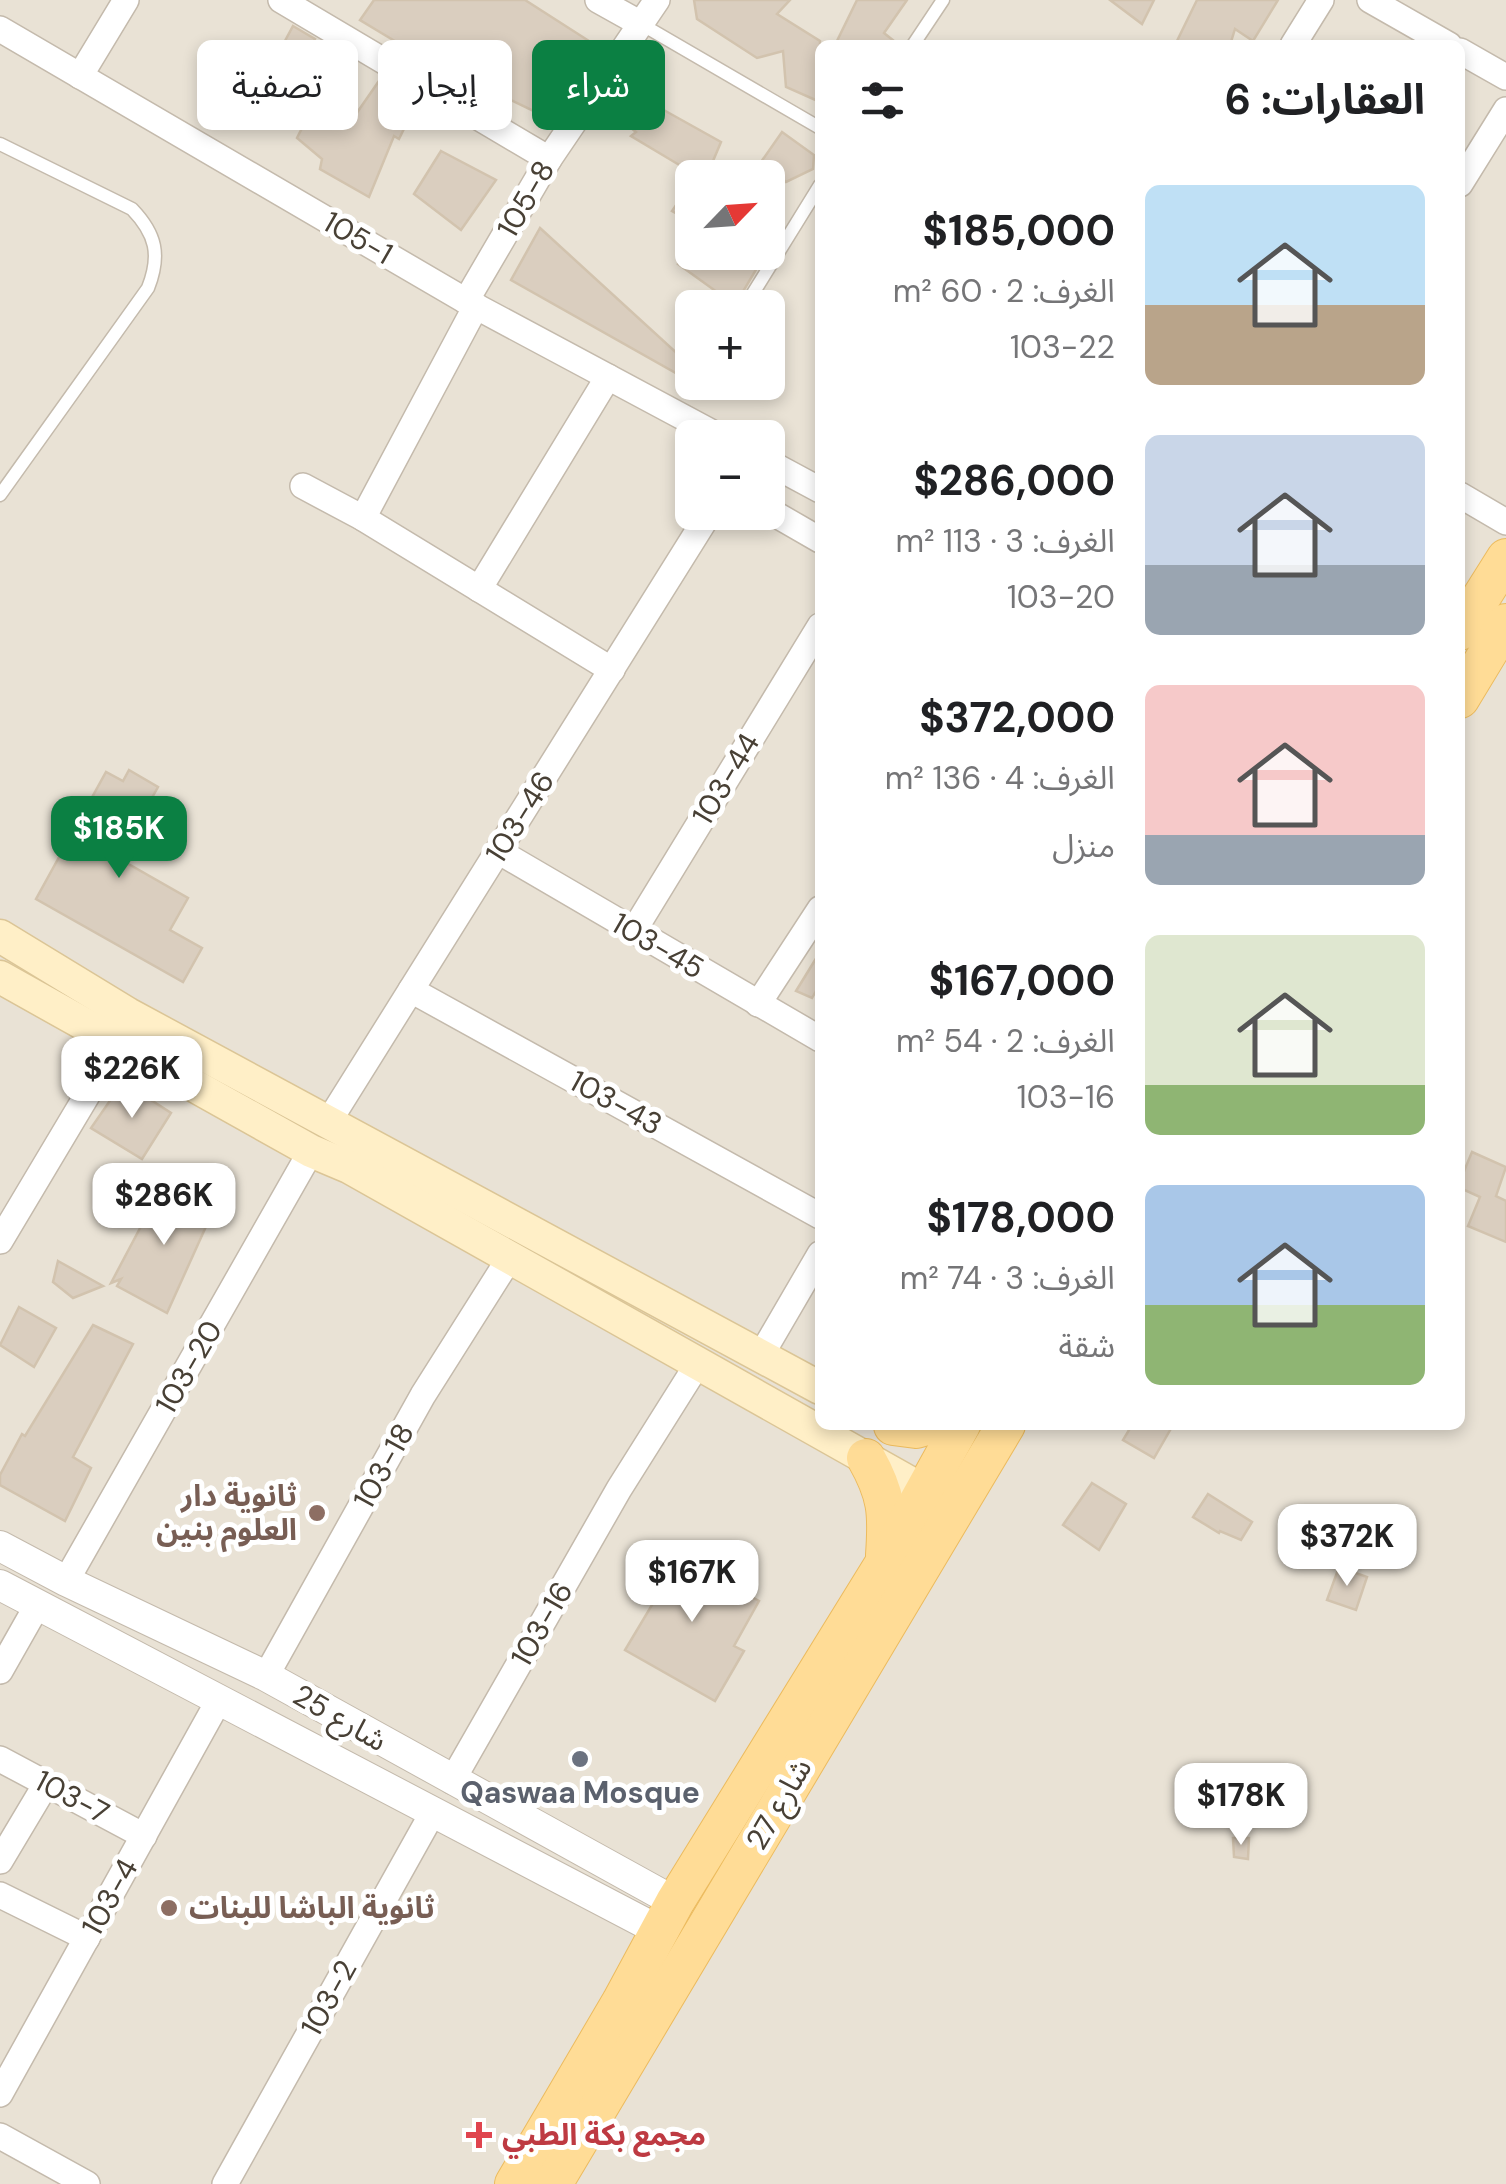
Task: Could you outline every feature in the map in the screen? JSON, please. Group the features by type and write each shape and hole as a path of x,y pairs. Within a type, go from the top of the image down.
{"main road":[{"path":"1465,623 1506,558"},
{"path":"1465,691 1506,623"},
{"path":"0,936 128,1014 815,1385"},
{"path":"0,976 116,1045 310,1151 349,1168 815,1430"},
{"path":"815,1430 940,1500"},
{"name":"شارع 27","path":"514,2184 667,1916 885,1562 940,1500 978,1473 1003,1430"},
{"path":"945,1435 978,1473"},
{"name":"شارع 27","path":"553,2184 940,1500 945,1435"},
{"path":"866,1458 888,1510 885,1562"}],"street":[{"path":"80,76 126,0"},
{"path":"281,0 549,159"},
{"path":"598,0 641,24"},
{"name":"105-8","path":"363,518 549,159 657,0"},
{"path":"1296,40 1321,0"},
{"path":"1370,0 1440,40"},
{"name":"105-1","path":"0,29 471,304 689,420"},
{"path":"1465,54 1506,77"},
{"path":"1465,176 1506,110"},
{"path":"479,589 608,376"},
{"path":"785,471 813,486 785,508"},
{"path":"304,486 612,670"},
{"path":"1465,498 1506,522"},
{"path":"785,520 815,537"},
{"name":"103-46","path":"330,1121 699,530"},
{"name":"103-44","path":"633,932 815,634"},
{"name":"103-45","path":"498,851 815,1036"},
{"path":"758,1004 815,917"},
{"name":"103-43","path":"412,990 815,1213"},
{"path":"1,1237 116,1045"},
{"name":"103-20","path":"66,1581 310,1151"},
{"name":"103-18","path":"266,1676 424,1396 509,1259"},
{"path":"760,1357 815,1263"},
{"name":"103-16","path":"452,1782 619,1489 698,1365"},
{"name":"شارع 25","path":"0,1546 266,1676 452,1782 667,1916"},
{"name":"شارع 25","path":"0,1584 433,1812 667,1916"},
{"path":"0,1671 38,1604"},
{"name":"103-4","path":"0,2094 219,1700"},
{"name":"103-7","path":"0,1759 144,1836"},
{"path":"0,1861 46,1784"},
{"name":"103-2","path":"225,2184 433,1812"},
{"path":"0,1894 87,1938"},
{"path":"0,2136 87,2184"}],"lane":[{"path":"916,40 944,0"},
{"path":"641,24 815,125"},
{"path":"0,144 132,209 147,224 156,245 156,267 148,288 0,495"},
{"path":"755,290 815,193"}],"shaded area":[{"path":"0,0 1506,0 1506,2184 0,2184"}],"building":[{"path":"374,0 525,0 587,40 532,40 532,110 512,101 512,40 393,40 360,20"},
{"path":"694,0 790,0 777,14 818,40 815,40 815,100 786,87 783,51 757,58 697,19"},
{"path":"857,0 907,0 884,33 893,40 837,40"},
{"path":"1110,0 1154,0 1142,24"},
{"path":"1197,0 1278,0 1254,40 1235,29 1232,40 1177,40"},
{"path":"293,26 315,39 314,40 285,40"},
{"path":"378,82 378,130 403,130 399,139 394,136 369,197 320,169 322,159 297,138 301,130 358,130 358,111"},
{"path":"665,111 721,142 713,160 675,162 631,136 634,130 665,130"},
{"path":"782,132 814,155 813,169 786,182 785,160 762,160"},
{"path":"441,151 496,180 461,230 414,194"},
{"path":"540,228 675,351 675,373 511,280"},
{"path":"686,270 756,270 744,290 714,290"},
{"path":"129,770 158,787 118,858 188,898 170,930 202,948 183,982 36,899 106,772 123,781"},
{"path":"815,960 812,998 796,991"},
{"path":"123,1082 171,1113 142,1159 91,1128"},
{"path":"1472,1152 1506,1167 1496,1196 1506,1201 1506,1242 1468,1226 1480,1197 1465,1190 1465,1169"},
{"path":"165,1181 213,1211 167,1313 117,1286 121,1279 111,1283"},
{"path":"58,1261 103,1286 73,1298 53,1282"},
{"path":"19,1307 56,1328 34,1367 0,1345"},
{"path":"93,1325 133,1344 73,1457 91,1468 65,1521 0,1485 0,1475"},
{"path":"1129,1430 1170,1430 1154,1458 1123,1440"},
{"path":"1092,1483 1126,1504 1099,1550 1063,1525"},
{"path":"1208,1494 1252,1522 1241,1540 1219,1533 1193,1517"},
{"path":"664,1548 759,1601 734,1646 744,1651 715,1701 625,1650 655,1600 639,1592"},
{"path":"1339,1567 1367,1577 1356,1610 1327,1600"},
{"path":"1233,1838 1249,1838 1248,1859 1234,1857"}],"place":[{"name":"ثانوية دار العلوم بنين","path":"317,1513"},
{"name":"Qaswaa Mosque","path":"580,1759"},
{"name":"ثانوية الباشا للبنات","path":"169,1908"},
{"name":"مجمع بكة الطبي","path":"479,2135"}]}
